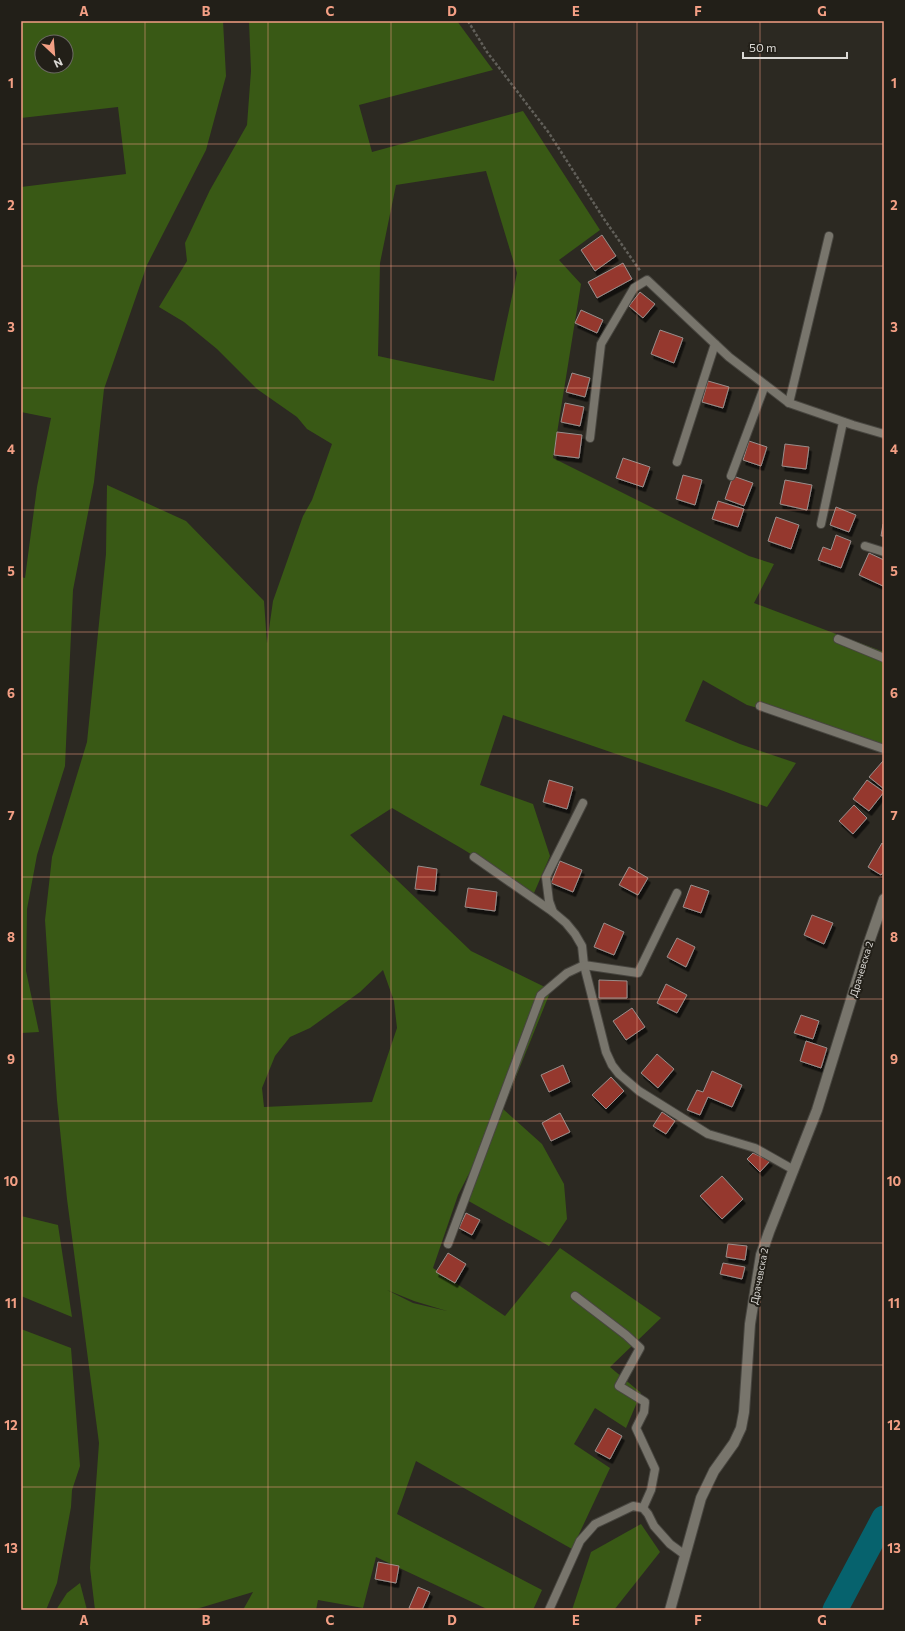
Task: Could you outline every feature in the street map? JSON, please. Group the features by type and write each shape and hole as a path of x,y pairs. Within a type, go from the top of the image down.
{"street":[{"name":"Драчевска 2","path":"670,1610 701,1498 714,1470 734,1443 741,1428 744,1412 750,1324 761,1255 817,1110 867,948 884,899"}],"lane":[{"path":"789,403 829,236"},
{"path":"590,438 601,344 634,288 647,280 729,357 789,403 843,422 884,434"},
{"path":"678,462 715,344"},
{"path":"731,476 765,385"},
{"path":"821,524 843,422"},
{"path":"865,546 884,552"},
{"path":"838,639 884,658"},
{"path":"760,706 884,749"},
{"path":"553,912 549,901 546,877 583,803"},
{"path":"474,857 553,912 576,934 582,946 584,965 606,1052 619,1074 639,1091 708,1134 755,1148 794,1170"},
{"path":"448,1244 541,996 566,973 584,965 638,973 677,893"},
{"path":"575,1296 626,1335 640,1348 619,1386 645,1402 644,1412 636,1428 655,1470 651,1490 643,1508"},
{"path":"549,1610 580,1541 594,1524 633,1506 643,1508 654,1526 670,1544 685,1555"}],"path":[{"path":"468,21 487,52 549,133 604,219 647,280"}],"green space":[{"path":"21,21 223,21 226,76 206,150 147,265 104,389 94,482 73,590 65,766 37,855 27,909 26,971 39,1032 21,1033 21,577 25,578 37,487 51,418 21,412 21,187 126,174 118,107 21,118"},
{"path":"249,21 457,21 493,70 359,105 372,152 523,111 600,230 559,260 581,284 553,458 749,556 774,564 754,603 884,652 884,744 747,705 703,680 685,721 740,744 796,763 767,807 503,715 480,785 533,804 550,856 534,893 392,808 350,835 471,951 551,990 503,1109 542,1144 564,1184 567,1219 549,1246 465,1199 494,1125 458,1195 433,1268 505,1316 560,1248 661,1318 610,1367 641,1393 626,1428 595,1408 574,1444 610,1468 572,1549 416,1461 397,1514 542,1590 533,1610 489,1610 376,1557 363,1608 318,1600 316,1610 243,1610 253,1592 193,1610 95,1610 90,1568 99,1443 67,1199 57,1100 45,920 52,857 87,742 106,554 107,485 186,521 264,601 267,643 273,601 303,516 312,500 332,444 307,429 297,417 257,389 217,349 184,322 159,307 187,261 185,243 210,190 247,125 251,71","holes":["486,171 517,273 494,381 378,356 380,263 396,185","383,970 394,1001 397,1028 372,1102 264,1107 262,1088 275,1056 290,1037 310,1028 360,992","387,1290 414,1301 447,1311 413,1303"]},
{"path":"21,1216 58,1225 72,1317 21,1296"},
{"path":"21,1329 71,1348 80,1466 72,1490 71,1507 57,1583 46,1610 21,1610"},
{"path":"641,1524 660,1552 614,1610 572,1610 591,1552"},
{"path":"80,1583 87,1610 56,1610 67,1593"}],"building":[{"path":"602,235 616,256 595,271 581,250"},
{"path":"623,263 632,279 597,298 588,282"},
{"path":"640,292 655,304 643,318 629,306"},
{"path":"581,310 603,320 597,333 575,323"},
{"path":"660,330 683,338 674,363 651,354"},
{"path":"572,373 590,378 585,397 566,392"},
{"path":"708,381 729,387 723,408 702,402"},
{"path":"565,403 584,407 580,426 561,422"},
{"path":"557,432 582,435 579,458 554,455"},
{"path":"749,441 767,447 761,466 743,460"},
{"path":"785,444 809,447 806,469 782,466"},
{"path":"623,458 650,467 643,487 616,478"},
{"path":"683,475 702,480 695,505 676,499"},
{"path":"733,476 753,483 744,506 725,499"},
{"path":"785,480 812,485 807,510 780,504"},
{"path":"718,501 744,509 738,527 712,519"},
{"path":"836,507 856,515 849,532 830,525"},
{"path":"776,517 799,525 791,549 768,541"},
{"path":"883,524 884,536 881,536"},
{"path":"836,535 851,541 841,568 818,560 823,547 831,550"},
{"path":"869,553 884,560 883,586 859,575"},
{"path":"884,761 884,789 869,777"},
{"path":"549,780 573,787 567,809 543,802"},
{"path":"867,780 884,792 869,811 853,799"},
{"path":"854,805 867,818 853,834 839,821"},
{"path":"882,843 884,845 884,871 881,875 868,867"},
{"path":"560,861 582,870 573,892 551,883"},
{"path":"418,866 437,869 435,891 415,889"},
{"path":"629,867 648,878 638,895 619,885"},
{"path":"691,885 709,891 701,913 683,907"},
{"path":"468,888 497,892 495,911 465,907"},
{"path":"812,915 833,923 824,944 804,935"},
{"path":"604,923 624,932 614,955 594,947"},
{"path":"677,938 695,947 686,967 667,957"},
{"path":"599,980 627,981 627,998 599,998"},
{"path":"666,984 687,995 677,1013 657,1003"},
{"path":"632,1008 645,1027 626,1040 613,1021"},
{"path":"801,1015 819,1021 813,1039 794,1033"},
{"path":"806,1041 827,1048 821,1068 800,1061"},
{"path":"657,1054 674,1069 658,1088 641,1073"},
{"path":"563,1065 570,1082 549,1092 541,1075"},
{"path":"712,1071 742,1085 732,1107 708,1097 700,1115 687,1110 697,1090 703,1092"},
{"path":"611,1077 624,1091 606,1109 592,1095"},
{"path":"662,1112 675,1121 666,1134 653,1126"},
{"path":"560,1113 570,1132 551,1141 542,1123"},
{"path":"753,1153 770,1161 760,1172 747,1159"},
{"path":"722,1176 743,1199 722,1219 700,1196"},
{"path":"466,1213 480,1220 472,1235 459,1228"},
{"path":"728,1244 747,1246 745,1260 726,1257"},
{"path":"448,1253 466,1264 455,1283 436,1272"},
{"path":"723,1263 745,1267 742,1279 720,1274"},
{"path":"608,1428 622,1436 610,1459 595,1451"},
{"path":"378,1562 399,1566 396,1583 375,1579"},
{"path":"418,1587 430,1592 422,1610 414,1610 409,1608"}],"waterway":[{"path":"835,1610 884,1518"}]}
